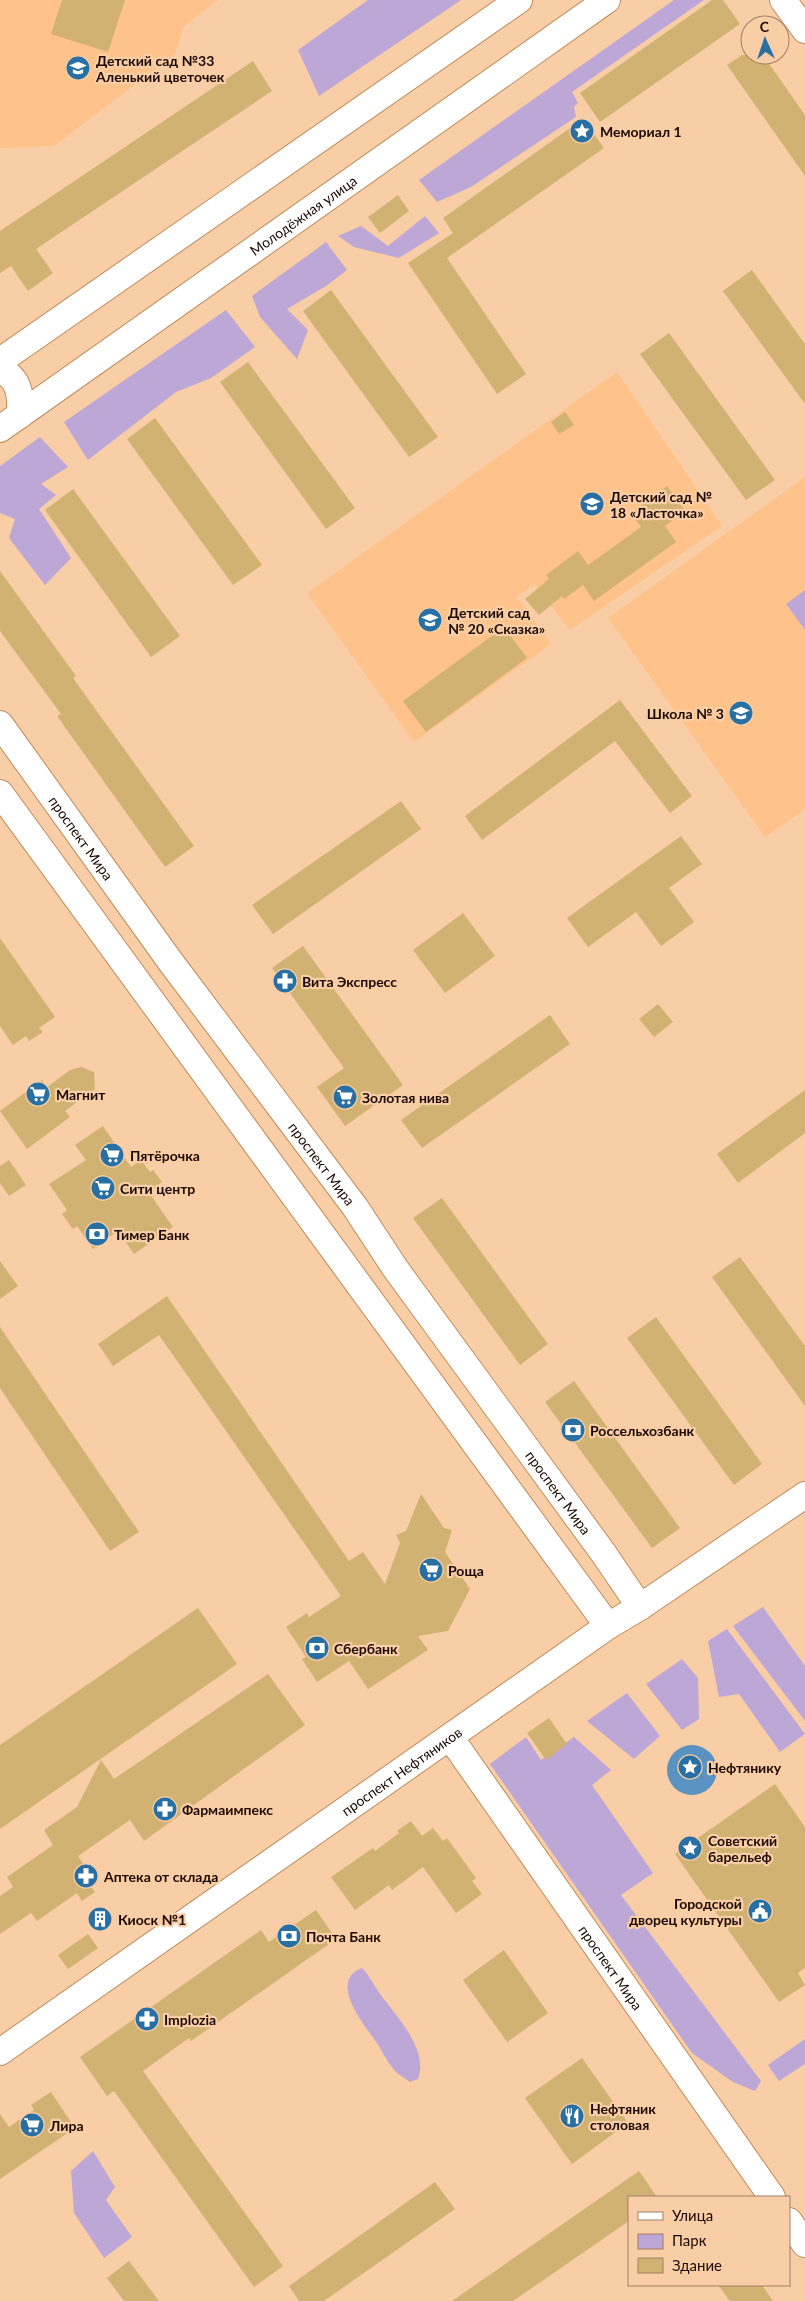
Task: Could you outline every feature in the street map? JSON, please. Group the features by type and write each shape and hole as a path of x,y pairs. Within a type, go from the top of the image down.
{"street":[{"path":"0,361 519,0"},
{"name":"Молодёжная улица","path":"10,422 607,0"},
{"path":"784,0 805,30"},
{"path":"0,370 11,376 17,384 20,393 10,422"},
{"name":"проспект Мира","path":"0,724 164,953 355,1207 395,1268 604,1554 640,1607"},
{"path":"43,786 34,787 6,802 608,1626"},
{"path":"362,1290 383,1284 395,1268"},
{"name":"проспект Нефтяников","path":"0,2052 608,1626 640,1607 805,1495"},
{"name":"проспект Мира","path":"450,1737 771,2196"},
{"path":"790,2222 805,2244"}],"shaded area":[{"name":"Детский сад №33 Аленький цветочек","path":"0,0 218,0 184,26 175,54 54,146 0,148"},
{"path":"617,372 722,526 570,630 534,584 517,597 551,644 414,742 307,593"},
{"name":"Школа № 3","path":"805,477 805,809 765,837 608,618"}],"green space":[{"path":"368,0 461,0 319,96 298,50"},
{"path":"674,0 704,0 572,92 578,103 574,107 576,117 471,187 437,202 419,180"},
{"path":"425,216 439,233 399,258 354,247 338,236 361,226 388,246"},
{"path":"326,242 347,270 326,286 287,309 308,330 297,359 260,317 252,296"},
{"path":"226,310 255,347 211,378 176,392 88,460 64,422"},
{"path":"40,437 68,467 41,484 56,495 39,509 71,558 45,585 9,538 15,519 0,513 0,466"},
{"path":"805,590 805,630 786,604"},
{"path":"763,1607 805,1666 805,1721 733,1626"},
{"path":"727,1629 805,1734 780,1752 739,1694 719,1697 708,1641"},
{"path":"682,1659 698,1678 699,1719 682,1730 646,1684"},
{"path":"627,1693 660,1736 634,1759 587,1721"},
{"path":"526,1737 541,1760 574,1737 611,1770 592,1785 653,1873 621,1895 761,2081 755,2091 733,2082 692,2053 490,1764"},
{"path":"362,1968 402,2023 415,2045 419,2056 420,2068 418,2079 410,2082 394,2070 352,2004 348,1993 348,1983 352,1974"},
{"path":"805,2039 805,2064 779,2081 768,2065"},
{"path":"93,2151 115,2187 106,2200 132,2237 104,2258 74,2213 71,2171"}],"water":[{"path":"687,1745 697,1745 710,1752 717,1765 717,1775 710,1788 697,1795 687,1795 678,1791 671,1784 667,1775 667,1765 671,1756 678,1749"}],"building":[{"path":"62,0 125,0 108,52 51,34"},
{"path":"712,0 723,0 740,24 600,122 580,93"},
{"path":"740,56 740,65 770,65 805,115 805,176 727,65"},
{"path":"253,61 272,91 36,249 53,273 28,291 11,266 0,273 0,231"},
{"path":"583,119 604,148 447,258 526,374 497,394 408,263 453,233 443,218"},
{"path":"398,195 409,211 380,233 368,217"},
{"path":"752,270 805,344 805,404 723,291"},
{"path":"331,290 438,437 409,457 303,311"},
{"path":"669,333 775,480 746,500 640,354"},
{"path":"248,362 355,508 326,529 220,382"},
{"path":"565,412 574,425 559,434 551,422"},
{"path":"155,418 262,565 233,585 127,439"},
{"path":"667,486 685,511 665,526 676,542 594,601 583,585 564,599 562,596 539,615 525,599 549,579 546,575 578,551 588,565 641,527 631,513"},
{"path":"73,489 180,636 151,657 45,510"},
{"path":"0,571 76,676 73,678 194,846 165,867 57,716 61,714 0,631"},
{"path":"504,627 527,658 426,732 403,701"},
{"path":"620,700 692,796 670,813 615,741 482,840 465,816"},
{"path":"401,801 421,829 273,934 252,905"},
{"path":"681,836 702,864 669,888 694,922 661,946 636,912 588,947 567,918"},
{"path":"463,913 495,956 445,993 413,950"},
{"path":"0,938 55,1017 39,1028 43,1032 29,1041 26,1036 13,1045 0,1026"},
{"path":"303,946 403,1085 345,1126 317,1087 344,1068 272,968"},
{"path":"658,1004 673,1022 654,1037 639,1019"},
{"path":"550,1015 570,1044 422,1148 401,1120"},
{"path":"81,1067 94,1072 95,1089 65,1111 70,1117 27,1149 0,1111 42,1080 47,1087 70,1070"},
{"path":"805,1090 805,1133 738,1183 717,1154"},
{"name":"Сити центр","path":"103,1126 131,1167 141,1160 150,1172 153,1170 162,1182 150,1191 154,1196 152,1197 173,1227 134,1254 118,1231 93,1249 77,1226 73,1229 62,1214 67,1210 49,1184 86,1160 75,1145"},
{"path":"9,1160 26,1185 9,1196 0,1183 0,1166"},
{"path":"442,1198 548,1344 520,1365 413,1218"},
{"path":"740,1257 805,1346 805,1406 712,1277"},
{"path":"0,1261 18,1286 0,1299"},
{"path":"167,1296 349,1561 363,1552 385,1584 400,1543 396,1535 406,1531 421,1494 444,1528 452,1530 445,1552 470,1589 448,1631 418,1636 428,1650 368,1689 349,1661 317,1682 302,1659 306,1657 286,1627 307,1613 309,1617 341,1596 159,1335 113,1366 98,1344"},
{"path":"656,1317 762,1464 734,1485 627,1338"},
{"path":"0,1327 139,1532 110,1551 0,1388"},
{"path":"574,1381 680,1528 652,1548 545,1402"},
{"path":"198,1608 237,1664 0,1829 0,1745"},
{"path":"268,1674 305,1725 144,1841 130,1820 78,1856 92,1877 87,1881 95,1892 82,1901 77,1893 37,1921 31,1913 0,1934 0,1896 13,1887 7,1877 53,1845 44,1830 77,1807 101,1760 114,1779"},
{"path":"549,1718 567,1744 546,1760 527,1733"},
{"name":"Городской дворец культуры","path":"775,1784 805,1827 805,1968 798,1973 805,1985 779,2002 675,1854"},
{"path":"411,1821 422,1836 433,1828 443,1841 447,1838 476,1878 472,1881 482,1894 456,1913 423,1867 392,1890 389,1885 355,1910 331,1877 373,1848 375,1851 399,1833 397,1831"},
{"path":"316,1910 336,1939 191,2041 189,2038 143,2071 283,2266 254,2287 114,2091 107,2096 80,2057 261,1930 269,1942"},
{"path":"88,1934 98,1948 68,1969 58,1955"},
{"path":"504,1950 548,2013 507,2042 463,1980"},
{"path":"582,2058 628,2123 572,2164 525,2098"},
{"path":"51,2092 75,2128 0,2179 0,2114 9,2127 34,2110 31,2105"},
{"path":"639,2171 656,2196 628,2196 628,2222 513,2301 452,2301"},
{"path":"435,2182 455,2209 324,2301 299,2301 289,2286"},
{"path":"129,2261 159,2301 124,2301 107,2278"},
{"path":"719,2286 763,2286 773,2301 730,2301"}],"place":[{"name":"Детский сад №33 Аленький цветочек","path":"78,68"},
{"name":"Мемориал 1","path":"582,131"},
{"name":"Детский сад № 18 «Ласточка»","path":"592,504"},
{"name":"Детский сад № 20 «Сказка»","path":"430,620"},
{"name":"Школа № 3","path":"741,713"},
{"name":"Вита Экспресс","path":"285,981"},
{"name":"Магнит","path":"38,1094"},
{"name":"Золотая нива","path":"345,1097"},
{"name":"Пятёрочка","path":"112,1155"},
{"name":"Сити центр","path":"103,1188"},
{"name":"Тимер Банк","path":"97,1234"},
{"name":"Россельхозбанк","path":"573,1430"},
{"name":"Роща","path":"431,1570"},
{"name":"Сбербанк","path":"317,1648"},
{"name":"Нефтянику","path":"690,1767"},
{"name":"Фармаимпекс","path":"165,1809"},
{"name":"Советский барельеф","path":"690,1848"},
{"name":"Аптека от склада","path":"86,1876"},
{"name":"Городской дворец культуры","path":"760,1911"},
{"name":"Киоск №1","path":"100,1919"},
{"name":"Почта Банк","path":"289,1936"},
{"name":"Implozia","path":"147,2019"},
{"name":"Нефтяник столовая","path":"572,2116"},
{"name":"Лира","path":"32,2125"}]}
